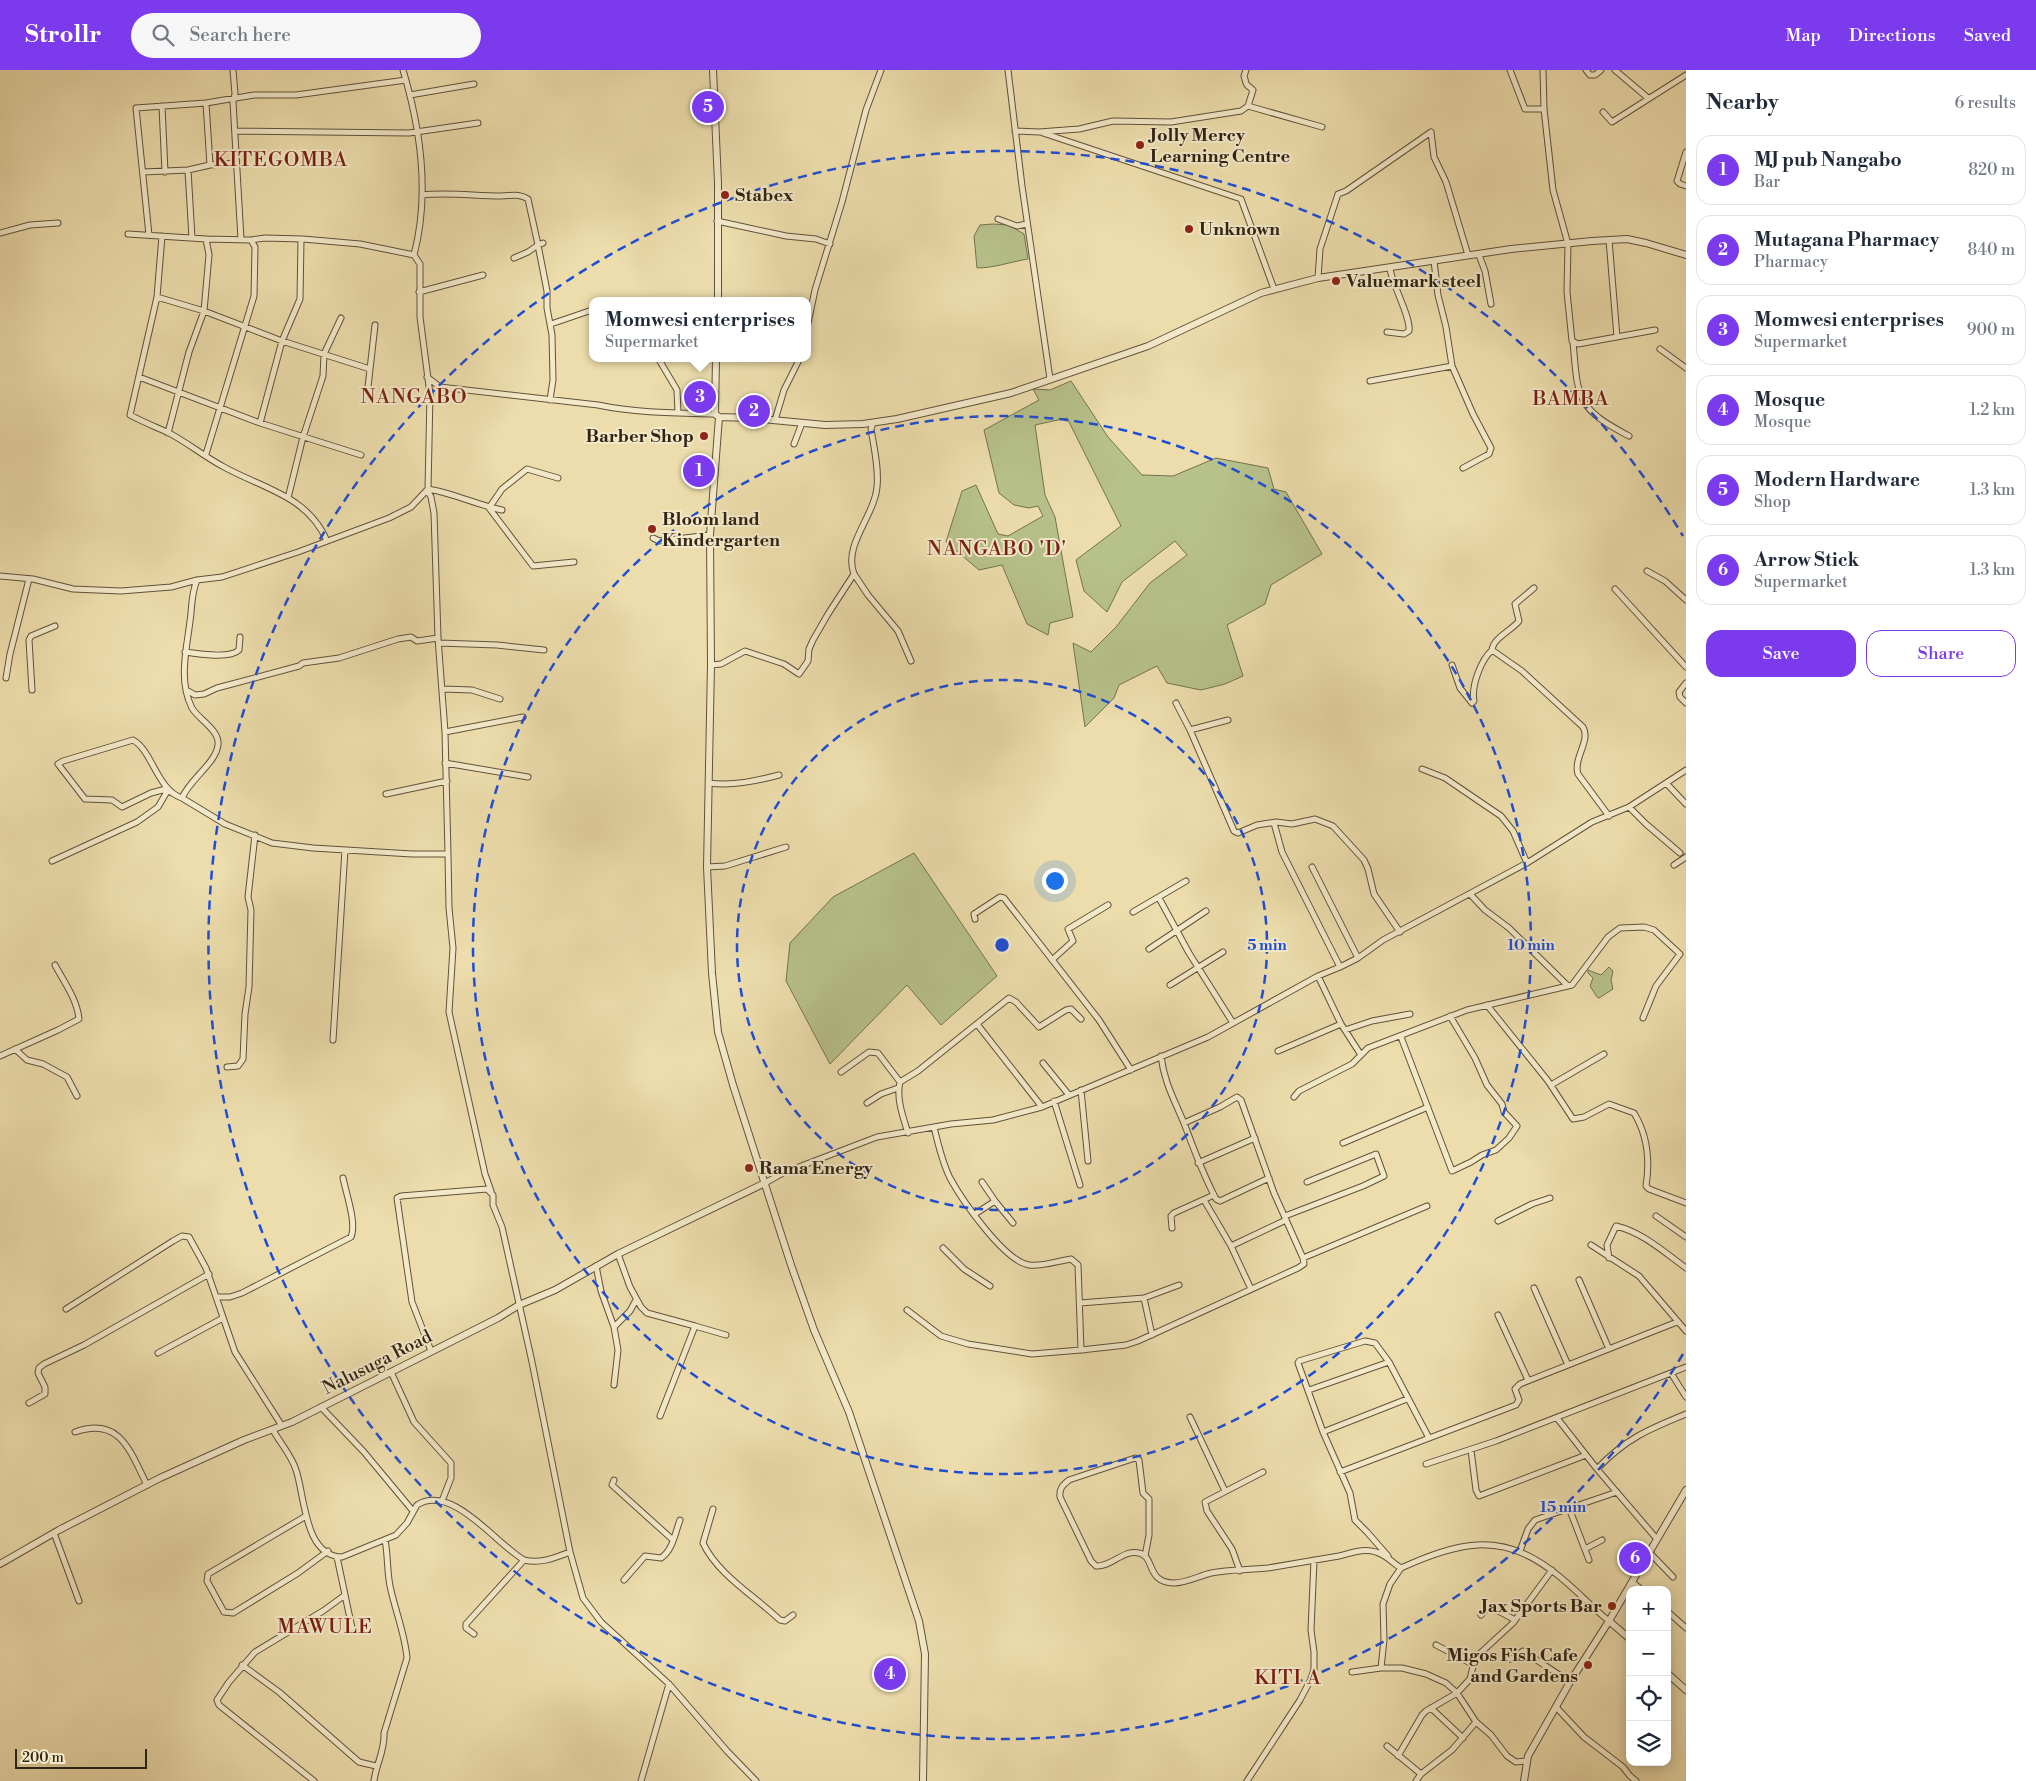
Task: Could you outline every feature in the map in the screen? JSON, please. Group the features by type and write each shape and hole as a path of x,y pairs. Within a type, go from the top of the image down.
{"street":[{"path":"233,70 241,239"},
{"path":"403,70 418,131 423,170 421,230 414,256"},
{"path":"713,70 718,183 718,297"},
{"path":"811,309 866,110 882,70"},
{"path":"1008,70 1050,379"},
{"path":"1015,131 1039,132 1078,129 1113,121 1171,122 1241,111 1248,106 1253,90 1247,84 1244,76 1246,70"},
{"path":"1510,70 1525,109 1544,110"},
{"path":"1543,70 1544,110 1554,198 1568,244 1567,292 1579,394 1594,415 1629,436"},
{"path":"1586,70 1590,75 1595,75 1601,70"},
{"path":"1614,70 1648,98"},
{"path":"1603,112 1612,122 1686,75"},
{"path":"149,235 136,108 206,103 254,95 296,94 406,80"},
{"path":"410,95 474,84"},
{"path":"206,103 210,165"},
{"path":"162,106 165,172"},
{"path":"1248,106 1322,127"},
{"path":"235,131 409,133 478,123"},
{"path":"1039,132 1241,199 1274,288"},
{"path":"1318,278 1320,249 1338,194 1346,191 1431,132 1434,157 1446,182 1468,255"},
{"path":"1686,152 1676,181 1686,186"},
{"path":"143,172 188,170 210,165 236,163"},
{"path":"188,170 192,238"},
{"path":"422,195 450,193 523,196 528,199 540,244 546,285 550,324 552,380 550,400"},
{"path":"998,218 1017,226 1028,224"},
{"path":"717,221 786,236 816,239 830,244"},
{"path":"0,233 30,225 58,224"},
{"path":"128,234 206,240 251,240 265,238 360,244 414,256 420,264 419,292 430,394 428,490 434,513 438,640 443,689 447,780 449,908 453,948 449,1012 483,1165 493,1204 502,1227 570,1552 584,1598 601,1622 669,1684 727,1751 756,1781"},
{"path":"162,236 158,297 130,415 168,433 206,454 223,466 288,498 304,508 318,522 327,541"},
{"path":"427,377 440,387 616,408 842,425 873,422 897,419 1011,393 1148,346 1274,288 1318,278 1511,249 1610,240 1627,239 1646,242 1686,255"},
{"path":"168,433 190,352 204,311 210,256 206,240"},
{"path":"206,454 254,296 255,246 251,240"},
{"path":"260,423 282,342 300,299 301,240"},
{"path":"1610,240 1617,337"},
{"path":"514,258 540,244"},
{"path":"1479,254 1485,271 1491,304"},
{"path":"1434,261 1438,296 1446,327 1452,366 1473,414 1491,448 1489,454 1464,468"},
{"path":"1387,332 1404,334 1410,331 1409,321 1397,295 1390,268"},
{"path":"419,292 483,275"},
{"path":"158,297 204,311 282,342 370,370"},
{"path":"550,324 589,311"},
{"path":"288,498 303,437 323,376 324,354 341,318"},
{"path":"368,387 375,325"},
{"path":"1573,342 1578,344 1655,330"},
{"path":"1660,349 1686,368"},
{"path":"660,362 677,390 678,413"},
{"path":"716,362 717,416 710,535 711,665 707,867 712,973 718,1032 728,1071 814,1330 849,1412 918,1622 926,1654 923,1781"},
{"path":"776,420 784,390 798,362"},
{"path":"1370,381 1452,366"},
{"path":"139,377 260,423 362,455"},
{"path":"430,394 440,387"},
{"path":"794,444 802,422"},
{"path":"873,422 877,488 865,524 852,553 852,565 854,574 898,631 911,661"},
{"path":"489,508 502,489 527,469 558,478"},
{"path":"428,490 444,492 489,508 502,510"},
{"path":"0,576 30,579 73,589 121,591 171,587 197,580 222,577 400,514 417,502 428,490"},
{"path":"489,508 533,566 574,562"},
{"path":"654,538 659,541 710,535"},
{"path":"1647,571 1665,581 1686,600"},
{"path":"711,665 721,664 742,652 748,652 784,664 799,674 808,662 809,650 813,640 854,574"},
{"path":"6,678 10,654 30,579"},
{"path":"182,798 186,788 211,760 218,746 216,736 212,730 193,710 184,676 192,592 197,580"},
{"path":"1452,665 1460,688 1472,703 1474,701 1473,695 1478,675 1488,654 1492,650 1492,646 1520,621 1515,604 1534,588"},
{"path":"1615,589 1686,667"},
{"path":"32,690 29,640 31,636 55,626"},
{"path":"185,652 208,655 235,653 239,650 240,637"},
{"path":"188,692 196,695 204,694 217,688 292,668 303,663 339,658 398,639 411,637 417,641 438,640 544,650"},
{"path":"1492,650 1522,671 1583,727 1585,736 1576,768 1578,774 1609,816"},
{"path":"1686,684 1679,692 1680,697 1686,704"},
{"path":"443,689 472,690 500,699"},
{"path":"1176,703 1190,730 1234,831 1238,833 1257,825 1274,823 1292,824 1315,819 1333,826 1364,860 1374,894 1400,932"},
{"path":"445,732 523,716"},
{"path":"1190,730 1228,720"},
{"path":"170,792 140,747 132,740 63,760 58,764 85,799 112,800 122,807 151,793 166,789 170,792 225,824 280,845 426,855 448,854"},
{"path":"445,763 528,777"},
{"path":"1422,770 1445,778 1501,816 1513,831 1527,863"},
{"path":"765,1183 783,1173 877,1137 934,1127 993,1120 1042,1107 1208,1037 1318,976 1358,958 1383,940 1527,863 1592,822 1629,807 1686,770"},
{"path":"709,783 722,785 779,775"},
{"path":"386,794 447,780"},
{"path":"1666,783 1686,804"},
{"path":"52,861 137,822 158,807 170,792"},
{"path":"1629,807 1680,853"},
{"path":"1274,823 1282,852 1340,967"},
{"path":"227,1067 238,1066 243,1059 245,1014 249,987 251,910 248,896 255,835"},
{"path":"707,867 726,866 786,846"},
{"path":"333,1040 345,850"},
{"path":"1674,865 1686,857"},
{"path":"1312,867 1358,958"},
{"path":"1133,912 1186,881"},
{"path":"1470,894 1485,910 1509,928 1568,986"},
{"path":"970,909 974,917 1000,897 1004,898 1099,1020 1131,1070"},
{"path":"1159,898 1176,931 1233,1023"},
{"path":"1052,960 1073,942 1068,929 1108,906"},
{"path":"1149,949 1206,911"},
{"path":"1294,1097 1299,1091 1352,1064 1368,1048 1401,1037 1450,1016 1574,983 1608,937 1620,928 1644,927 1654,930 1680,954 1686,956"},
{"path":"1170,986 1224,952"},
{"path":"1643,1018 1656,986 1680,954"},
{"path":"0,1055 58,1030 79,1018 72,996 55,965"},
{"path":"1318,976 1341,1024 1360,1055"},
{"path":"908,1133 899,1100 898,1088 900,1082 918,1072 1009,998 1016,1002 1040,1027 1071,1009 1081,1019"},
{"path":"1487,1005 1551,1085 1573,1119 1584,1117 1608,1104 1634,1113 1644,1133 1647,1146 1648,1172 1646,1186 1649,1189 1686,1203"},
{"path":"1345,1030 1372,1021 1410,1014"},
{"path":"1401,1037 1452,1171 1471,1162 1482,1154 1496,1150 1517,1126 1504,1112 1502,1104 1487,1085 1475,1058 1450,1016"},
{"path":"977,1024 1042,1107"},
{"path":"1278,1051 1341,1024"},
{"path":"15,1049 27,1060 43,1064 67,1076 77,1096"},
{"path":"841,1072 869,1052 875,1052 900,1082"},
{"path":"1551,1085 1604,1054"},
{"path":"1161,1056 1163,1075 1184,1123 1198,1163 1218,1201 1269,1178"},
{"path":"1043,1064 1069,1095"},
{"path":"867,1103 881,1094 898,1088"},
{"path":"1081,1090 1088,1160"},
{"path":"906,1310 941,1336 968,1344 1032,1354 1081,1350 1126,1345 1303,1266 1303,1258 1269,1178 1243,1103 1237,1097 1184,1123"},
{"path":"1054,1101 1080,1185"},
{"path":"1343,1143 1428,1107"},
{"path":"934,1127 940,1152 950,1179 996,1242 1018,1261 1029,1265 1071,1259 1078,1265 1081,1350"},
{"path":"1198,1163 1255,1138"},
{"path":"1231,1246 1285,1218 1384,1176 1376,1154 1308,1182"},
{"path":"216,1297 230,1297 243,1293 351,1237 353,1230 352,1220 343,1178"},
{"path":"982,1182 1013,1223"},
{"name":"Nalusuga Road","path":"0,1564 54,1533 147,1485 321,1407 498,1318 519,1305 540,1297 618,1254 765,1183"},
{"path":"431,1351 412,1302 397,1198 401,1196 487,1189 491,1191"},
{"path":"1172,1228 1172,1215 1214,1196"},
{"path":"1498,1221 1532,1204 1550,1198"},
{"path":"1204,1200 1231,1246 1252,1289"},
{"path":"975,1214 995,1201"},
{"path":"1303,1258 1427,1206"},
{"path":"1656,1216 1686,1237"},
{"path":"1609,1258 1607,1245 1616,1226 1624,1228 1657,1246 1686,1268"},
{"path":"66,1309 186,1235 192,1240 209,1274 235,1352 282,1426"},
{"path":"1591,1245 1609,1258 1633,1270 1686,1331"},
{"path":"943,1248 964,1269 990,1286"},
{"path":"618,1254 636,1300 647,1313 726,1335"},
{"path":"596,1266 601,1291 614,1327 618,1350 614,1385"},
{"path":"29,1403 41,1397 46,1391 38,1373 44,1364 84,1345 209,1274"},
{"path":"1579,1280 1609,1349"},
{"path":"1080,1303 1144,1298 1179,1286"},
{"path":"1534,1288 1568,1365"},
{"path":"1144,1298 1152,1335"},
{"path":"614,1327 630,1311 636,1300"},
{"path":"1498,1315 1528,1380"},
{"path":"158,1353 223,1318"},
{"path":"1340,1472 1516,1405 1519,1400 1515,1389 1520,1384 1677,1322"},
{"path":"660,1416 695,1326"},
{"path":"1402,1568 1395,1564 1355,1520 1350,1494 1298,1364 1302,1360 1370,1341 1380,1347 1429,1438"},
{"path":"1081,1350 1090,1351"},
{"path":"1309,1390 1389,1362"},
{"path":"1426,1464 1471,1450 1558,1418 1686,1367"},
{"path":"391,1372 414,1422 451,1463 452,1478 442,1501"},
{"path":"1671,1373 1686,1397"},
{"path":"1324,1432 1407,1399"},
{"path":"321,1407 364,1452 412,1511"},
{"path":"1597,1469 1614,1450 1622,1445 1649,1430 1686,1414"},
{"path":"1190,1417 1225,1491"},
{"path":"1558,1418 1597,1469 1656,1538"},
{"path":"75,1432 89,1427 107,1428 113,1431 131,1454 147,1485"},
{"path":"273,1430 295,1468 306,1516 313,1535 322,1548 337,1557 342,1557 396,1535 408,1524 412,1511 423,1502 442,1501 479,1523 524,1560 534,1563 548,1561 570,1552"},
{"path":"1471,1450 1479,1496 1586,1455"},
{"path":"1145,1556 1149,1535 1149,1500 1143,1493 1139,1460 1135,1458 1069,1480 1062,1485 1060,1497 1094,1565 1103,1566 1133,1553 1140,1553 1145,1556 1154,1574 1167,1582 1176,1583 1212,1573 1240,1571 1314,1560 1362,1550 1388,1556"},
{"path":"1240,1571 1232,1549 1205,1506 1205,1502 1263,1472"},
{"path":"614,1480 612,1485 673,1540"},
{"path":"1524,1781 1526,1761 1556,1707 1686,1490"},
{"path":"1520,1551 1530,1524 1569,1508 1617,1492"},
{"path":"1569,1508 1589,1560"},
{"path":"713,1509 703,1543 716,1561 730,1577 780,1620 793,1615"},
{"path":"306,1516 208,1574 207,1581 224,1612 233,1613 298,1573 328,1551"},
{"path":"624,1580 644,1556 651,1555 662,1558 665,1556 680,1520"},
{"path":"54,1533 79,1601"},
{"path":"374,1781 376,1766 382,1756 384,1733 407,1658 390,1582 385,1540"},
{"path":"1584,1549 1602,1540"},
{"path":"1381,1668 1384,1599 1390,1584 1402,1568 1450,1548 1480,1544 1495,1545 1520,1551 1552,1570 1626,1636"},
{"path":"1648,1552 1673,1577"},
{"path":"337,1557 352,1628"},
{"path":"474,1634 466,1628 466,1624 524,1560"},
{"path":"1247,1781 1300,1700 1311,1679 1314,1669 1311,1630 1314,1560"},
{"path":"1398,1756 1422,1715 1457,1693 1470,1679 1472,1664 1475,1658 1515,1620 1552,1570"},
{"path":"1632,1582 1637,1586"},
{"path":"314,1781 219,1705 217,1700 242,1665 255,1652 336,1604 345,1595"},
{"path":"1481,1615 1487,1608 1492,1607 1515,1620"},
{"path":"1671,1615 1686,1628"},
{"path":"1436,1645 1472,1664"},
{"path":"1511,1659 1523,1651 1570,1682"},
{"path":"242,1665 279,1692 359,1762 376,1766"},
{"path":"1352,1672 1381,1668 1402,1668 1426,1674 1446,1683 1457,1693 1476,1722 1491,1735 1507,1756 1516,1762 1526,1761"},
{"path":"1670,1676 1686,1690"},
{"path":"641,1781 669,1684"},
{"path":"1556,1707 1584,1737 1623,1766 1636,1781"},
{"path":"1432,1708 1463,1738"},
{"path":"1416,1781 1421,1774 1452,1750 1476,1722"},
{"path":"1387,1746 1421,1774"}],"green space":[{"path":"980,225 1009,225 1024,234 1028,259 977,268 974,236"},
{"path":"1071,381 1108,437 1142,475 1173,476 1216,458 1268,468 1274,489 1286,492 1322,554 1271,585 1265,604 1227,625 1243,676 1225,684 1201,690 1167,683 1157,666 1119,685 1114,698 1085,727 1073,643 1091,652 1116,627 1150,583 1187,555 1175,541 1122,582 1107,612 1084,591 1076,560 1121,526 1067,418 1035,425 1045,495 1055,517 1073,617 1050,623 1048,635 1027,624 1002,565 979,570 946,542 962,491 976,485 998,534 1008,536 1043,516 1038,506 1029,508 1014,505 999,493 984,430 1039,400 1033,389 1050,390"},
{"path":"914,853 997,976 941,1025 907,985 830,1064 786,981 790,943 833,897"},
{"path":"1609,967 1613,971 1611,980 1613,989 1599,998 1590,986 1593,978 1588,973 1588,970 1601,975"}],"place":[{"name":"Modern Hardware","path":"708,107"},
{"name":"Jolly Mercy Learning Centre","path":"1140,145"},
{"name":"Stabex","path":"725,195"},
{"name":"Unknown","path":"1189,229"},
{"name":"Valuemark steel","path":"1336,281"},
{"name":"Momwesi enterprises","path":"700,397"},
{"name":"Mutagana Pharmacy","path":"754,411"},
{"name":"Barber Shop","path":"704,436"},
{"name":"MJ pub Nangabo","path":"699,471"},
{"name":"Bloom land Kindergarten","path":"652,529"},
{"name":"Rama Energy","path":"749,1168"},
{"name":"Arrow Stick","path":"1635,1558"},
{"name":"Jax Sports Bar","path":"1612,1606"},
{"name":"Migos Fish Cafe and Gardens","path":"1588,1665"},
{"name":"Mosque","path":"890,1674"}],"district":[{"name":"KITEGOMBA","path":"281,159"},
{"name":"NANGABO","path":"414,396"},
{"name":"BAMBA","path":"1571,398"},
{"name":"NANGABO 'D'","path":"997,548"},
{"name":"MAWULE","path":"325,1626"},
{"name":"KITI A","path":"1288,1677"}]}
